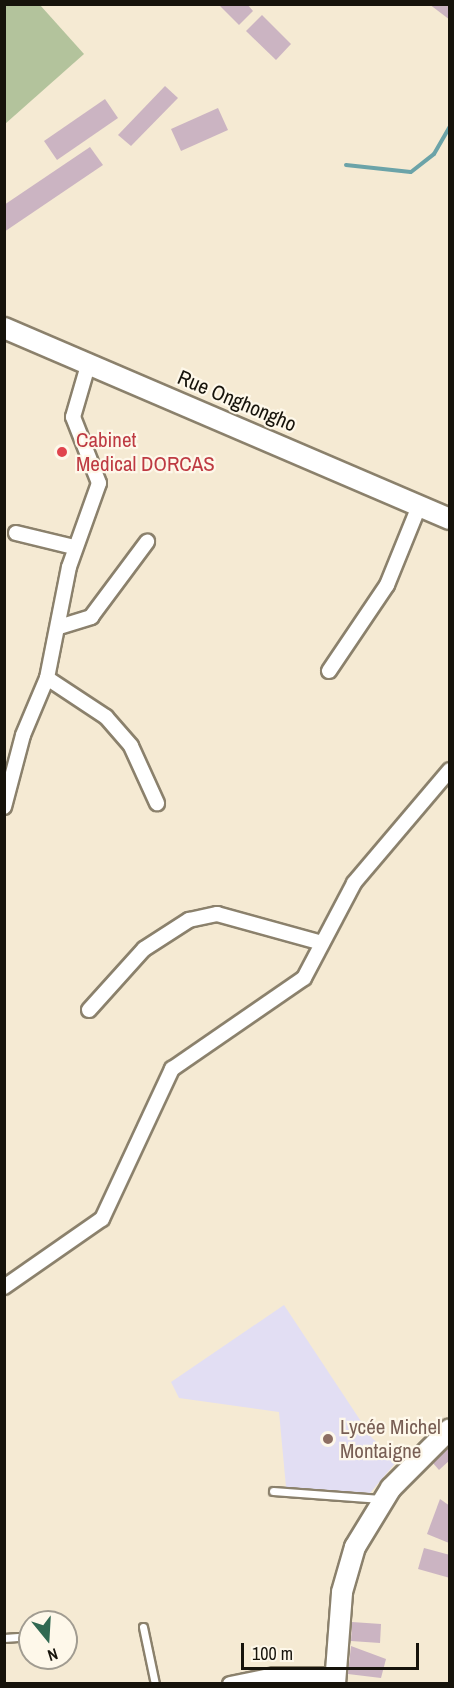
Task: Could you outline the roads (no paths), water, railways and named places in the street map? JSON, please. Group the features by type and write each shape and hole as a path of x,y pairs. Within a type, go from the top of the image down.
{"main road":[{"name":"Rue Onghongho","path":"4,327 450,519"},
{"path":"336,1679 346,1570 383,1500 450,1430"}],"street":[{"path":"4,807 23,735 47,678 74,547 99,483 74,417 89,362"},
{"path":"329,671 387,585 418,506"},
{"path":"16,533 74,547"},
{"path":"59,627 91,617 147,542"},
{"path":"47,678 112,724 147,773 157,802"},
{"path":"4,1287 102,1219 172,1069 291,991 322,944 354,883 450,770"},
{"path":"89,1010 144,949 189,920 217,914 322,944"},
{"path":"230,1683 275,1675 336,1679"}],"lane":[{"path":"273,1491 383,1500"},
{"path":"143,1627 155,1683"},
{"path":"4,1638 18,1637"}],"waterway":[{"path":"346,165 411,172 434,154 450,126"}],"place":[{"name":"Cabinet Medical DORCAS","path":"62,452"},
{"name":"Lycée Michel Montaigne","path":"328,1439"}]}
